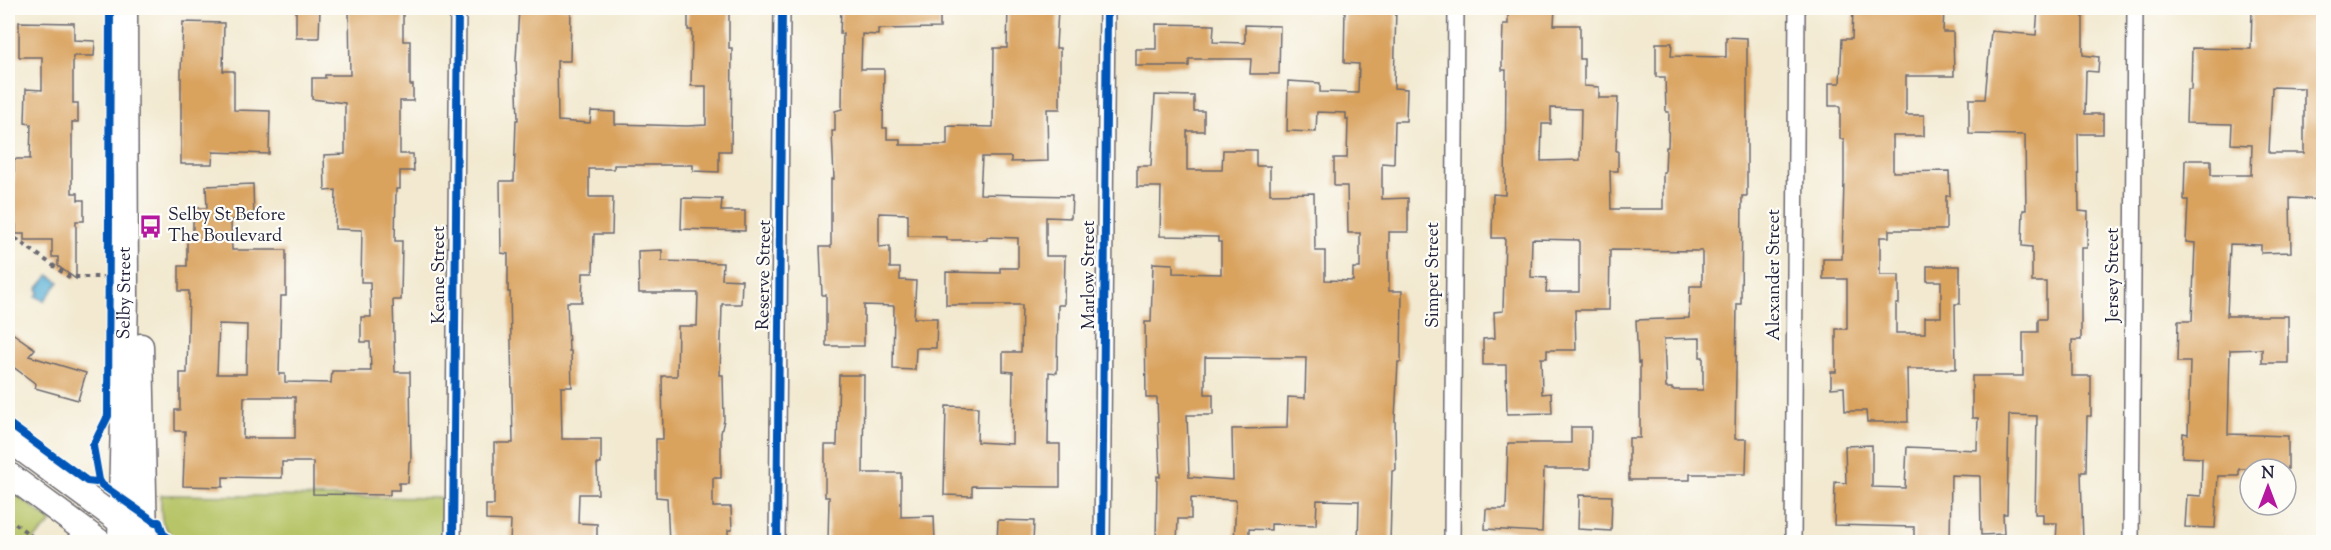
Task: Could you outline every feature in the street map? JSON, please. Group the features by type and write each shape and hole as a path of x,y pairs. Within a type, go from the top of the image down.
{"main road":[{"name":"Selby Street","path":"121,533 126,296 125,8"},
{"name":"Selby Street","path":"141,8 141,375 146,541"},
{"path":"8,439 121,533 146,541"},
{"path":"8,474 100,543"}],"street":[{"name":"Keane Street","path":"453,543 458,8"},
{"name":"Reserve Street","path":"777,543 782,8"},
{"name":"Marlow Street","path":"1102,543 1107,8"},
{"name":"Simper Street","path":"1452,543 1456,8"},
{"name":"Alexander Street","path":"1793,543 1797,8"},
{"name":"Jersey Street","path":"2131,543 2135,8"}],"path":[{"path":"8,233 69,277 110,277"},
{"path":"110,266 110,289"},
{"path":"8,518 39,543"}],"green space":[{"path":"8,488 52,522 31,542 8,542"},
{"path":"161,495 443,498 442,542 179,542 162,522"}],"water":[{"path":"49,275 59,282 44,301 36,296 39,292 37,289"}],"building":[{"path":"296,8 320,8 319,38 296,38"},
{"path":"349,8 403,8 403,41 410,41 410,85 413,85 413,101 400,101 400,154 413,154 414,171 400,171 400,189 396,189 395,241 402,241 401,300 393,300 395,372 410,372 411,462 409,462 408,483 399,483 399,490 390,490 390,495 313,494 313,462 282,462 282,478 223,477 223,487 183,486 185,431 175,431 175,410 180,410 180,373 187,373 189,291 179,291 179,266 187,266 187,240 193,240 193,208 207,208 206,186 253,184 254,219 231,220 232,250 286,250 286,296 281,296 279,374 285,374 285,382 331,383 332,371 371,371 370,342 361,342 361,317 371,317 370,282 361,282 362,230 335,229 336,190 325,191 324,155 345,154 345,103 312,99 312,78 325,78 325,75 350,75","holes":["219,324 247,325 246,374 217,374","244,397 295,397 295,438 243,438"]},
{"path":"519,8 571,8 570,61 557,61 558,121 590,123 591,111 615,112 615,124 687,126 706,125 706,86 691,86 692,30 688,30 688,8 729,8 729,48 732,48 731,151 719,151 719,172 693,171 693,165 614,165 614,169 589,169 589,197 613,197 612,234 594,234 593,273 583,273 582,302 567,302 572,387 561,387 562,439 601,439 601,464 597,464 598,494 579,494 578,523 597,524 597,543 510,543 511,521 486,520 486,505 494,505 494,443 513,443 510,292 508,292 508,254 501,253 500,181 514,181 516,120 518,120 516,60"},
{"path":"841,8 940,8 940,28 878,29 878,35 862,34 861,69 884,69 883,128 887,128 887,139 900,139 900,145 947,145 947,126 993,127 994,48 1007,48 1008,8 1058,8 1056,48 1060,48 1060,109 1047,109 1048,161 1011,162 1011,157 982,157 980,194 1072,196 1071,218 1046,217 1046,256 1065,256 1064,305 1058,305 1057,373 1049,372 1048,444 1060,444 1060,487 972,486 972,496 944,495 946,406 978,407 977,442 1012,444 1013,372 1003,371 1003,352 1021,352 1022,305 946,305 946,272 1000,273 1000,268 1018,268 1018,238 987,237 987,240 947,240 947,237 908,236 908,214 879,213 879,247 890,246 890,268 900,268 900,280 916,281 914,318 937,318 936,348 916,348 915,370 893,369 894,306 864,305 864,346 826,346 826,295 822,295 820,247 831,247 831,179 834,179 832,131 835,131 835,111 842,109"},
{"path":"1345,8 1396,8 1394,88 1407,89 1406,121 1395,121 1394,164 1382,163 1382,199 1408,198 1408,232 1389,232 1389,291 1402,291 1401,362 1398,362 1395,419 1396,470 1392,471 1390,543 1358,543 1359,501 1317,500 1316,525 1271,524 1271,530 1249,529 1249,543 1234,543 1236,500 1191,498 1191,519 1178,519 1177,543 1156,543 1157,476 1160,477 1157,398 1146,398 1145,322 1151,322 1153,263 1173,264 1173,273 1221,274 1221,242 1218,242 1218,237 1160,236 1161,187 1137,187 1137,166 1151,166 1155,95 1194,96 1194,111 1204,111 1204,131 1187,131 1187,170 1222,170 1223,150 1256,150 1256,166 1270,166 1270,194 1314,193 1315,251 1325,251 1325,280 1353,281 1353,268 1360,268 1360,233 1348,233 1347,186 1334,186 1334,158 1347,158 1348,119 1346,119 1346,113 1317,112 1316,132 1287,131 1288,81 1320,83 1320,92 1358,93 1359,64 1344,63","holes":["1205,357 1306,358 1305,398 1288,397 1287,428 1232,429 1233,480 1189,477 1187,415 1213,415 1213,394 1205,394"]},
{"path":"1508,8 1555,8 1554,25 1580,25 1580,59 1584,59 1584,86 1599,87 1599,98 1618,98 1616,151 1618,151 1618,171 1610,171 1611,209 1663,209 1663,172 1665,172 1666,147 1668,147 1669,112 1666,112 1665,77 1656,77 1656,43 1672,43 1671,56 1726,57 1726,37 1747,38 1747,196 1742,196 1741,304 1737,304 1735,439 1747,439 1746,474 1690,474 1690,480 1629,480 1629,438 1640,438 1640,362 1638,363 1636,320 1689,318 1690,286 1702,286 1702,251 1610,250 1609,310 1575,310 1576,350 1547,350 1547,358 1541,358 1542,394 1551,393 1552,413 1507,414 1506,365 1483,365 1483,339 1495,338 1494,312 1503,311 1505,238 1492,238 1493,194 1505,195 1506,70 1502,70 1502,54 1503,24 1508,24","holes":["1551,108 1581,109 1580,160 1541,161 1542,124 1551,124","1532,239 1579,240 1579,292 1546,292 1547,278 1531,277","1700,338 1700,357 1703,357 1703,390 1666,388 1664,339"]},
{"path":"1853,8 1944,8 1943,32 1953,32 1954,76 1906,76 1906,115 1924,115 1924,136 1893,136 1893,172 1949,171 1950,196 1946,196 1946,230 1889,230 1889,237 1880,237 1880,275 1899,275 1896,333 1925,333 1925,317 1941,317 1941,281 1927,281 1927,266 1960,266 1960,304 1955,304 1956,369 1907,369 1908,422 1867,422 1866,411 1845,411 1844,387 1831,388 1831,372 1836,372 1836,329 1847,329 1847,279 1823,279 1823,259 1842,259 1844,139 1840,139 1840,106 1829,106 1829,83 1840,83 1842,39 1852,39"},
{"path":"2038,8 2083,8 2083,55 2099,57 2098,72 2086,71 2085,114 2103,114 2103,134 2078,134 2079,211 2088,212 2087,248 2081,248 2081,340 2072,340 2072,376 2091,376 2091,416 2087,416 2086,472 2081,472 2083,543 2056,543 2057,523 2043,523 2043,514 2035,514 2037,416 2009,415 2007,514 2003,514 2004,534 1981,535 1980,476 1951,475 1950,543 1914,543 1914,527 1834,525 1835,482 1846,483 1845,446 1872,445 1872,487 1905,488 1907,447 1977,450 1978,418 1972,418 1972,376 2023,376 2023,332 2038,332 2038,319 2046,319 2046,282 2032,282 2032,247 2022,246 2023,210 2026,210 2025,135 1969,134 1969,99 1985,99 1991,31 2036,35"},
{"path":"2252,8 2324,8 2324,200 2290,198 2291,252 2261,253 2261,245 2230,244 2227,316 2288,316 2288,363 2262,363 2262,349 2230,350 2228,434 2288,436 2288,457 2238,457 2238,476 2218,476 2215,528 2185,527 2187,495 2201,496 2202,458 2182,457 2183,433 2188,434 2190,362 2177,362 2178,321 2192,321 2195,243 2186,242 2188,200 2184,200 2185,160 2211,160 2211,175 2251,175 2252,145 2231,144 2232,124 2186,123 2187,90 2191,90 2192,48 2251,49","holes":["2272,87 2304,88 2304,153 2269,153"]},
{"path":"19,22 74,23 74,40 95,41 94,56 73,56 73,103 78,103 78,122 72,122 72,193 78,193 78,200 84,200 84,221 76,221 76,279 58,266 58,257 52,257 52,240 24,240 24,234 16,234 16,225 8,225 8,194 14,194 14,159 30,159 31,124 25,123 26,89 42,90 42,57 19,57"},
{"path":"183,22 224,23 223,71 234,71 234,110 270,111 269,154 213,152 212,164 181,164"},
{"path":"1156,24 1214,25 1213,42 1245,43 1245,25 1280,26 1279,74 1250,74 1251,59 1189,59 1189,66 1136,66 1136,49 1156,49"},
{"path":"682,198 722,199 721,211 745,211 745,231 681,229"},
{"path":"662,250 662,261 723,263 722,279 742,280 741,304 722,304 720,375 723,375 724,420 721,433 721,478 713,478 713,507 731,507 732,530 728,530 728,543 669,543 667,498 656,497 656,439 663,439 662,376 677,376 678,326 697,326 698,293 639,293 638,251"},
{"path":"8,330 35,349 29,356 86,373 78,400 35,388 36,384 8,363"},
{"path":"839,375 864,375 863,473 901,473 901,517 934,516 935,543 828,543 829,497 825,497 825,445 837,445"},
{"path":"1571,427 1591,427 1590,469 1544,469 1542,532 1485,529 1486,509 1506,509 1508,443 1571,443"},
{"path":"1579,495 1612,496 1611,531 1578,529"},
{"path":"998,520 1034,521 1033,543 997,543"}],"cycle path":[{"path":"110,8 108,416 93,446 102,485 155,522 159,522 163,534 174,542"},
{"path":"453,542 458,8"},
{"path":"777,542 782,8"},
{"path":"1102,542 1107,8"},
{"path":"8,423 87,481 99,480"}],"place":[{"name":"Selby St Before The Boulevard","path":"150,226"}]}
